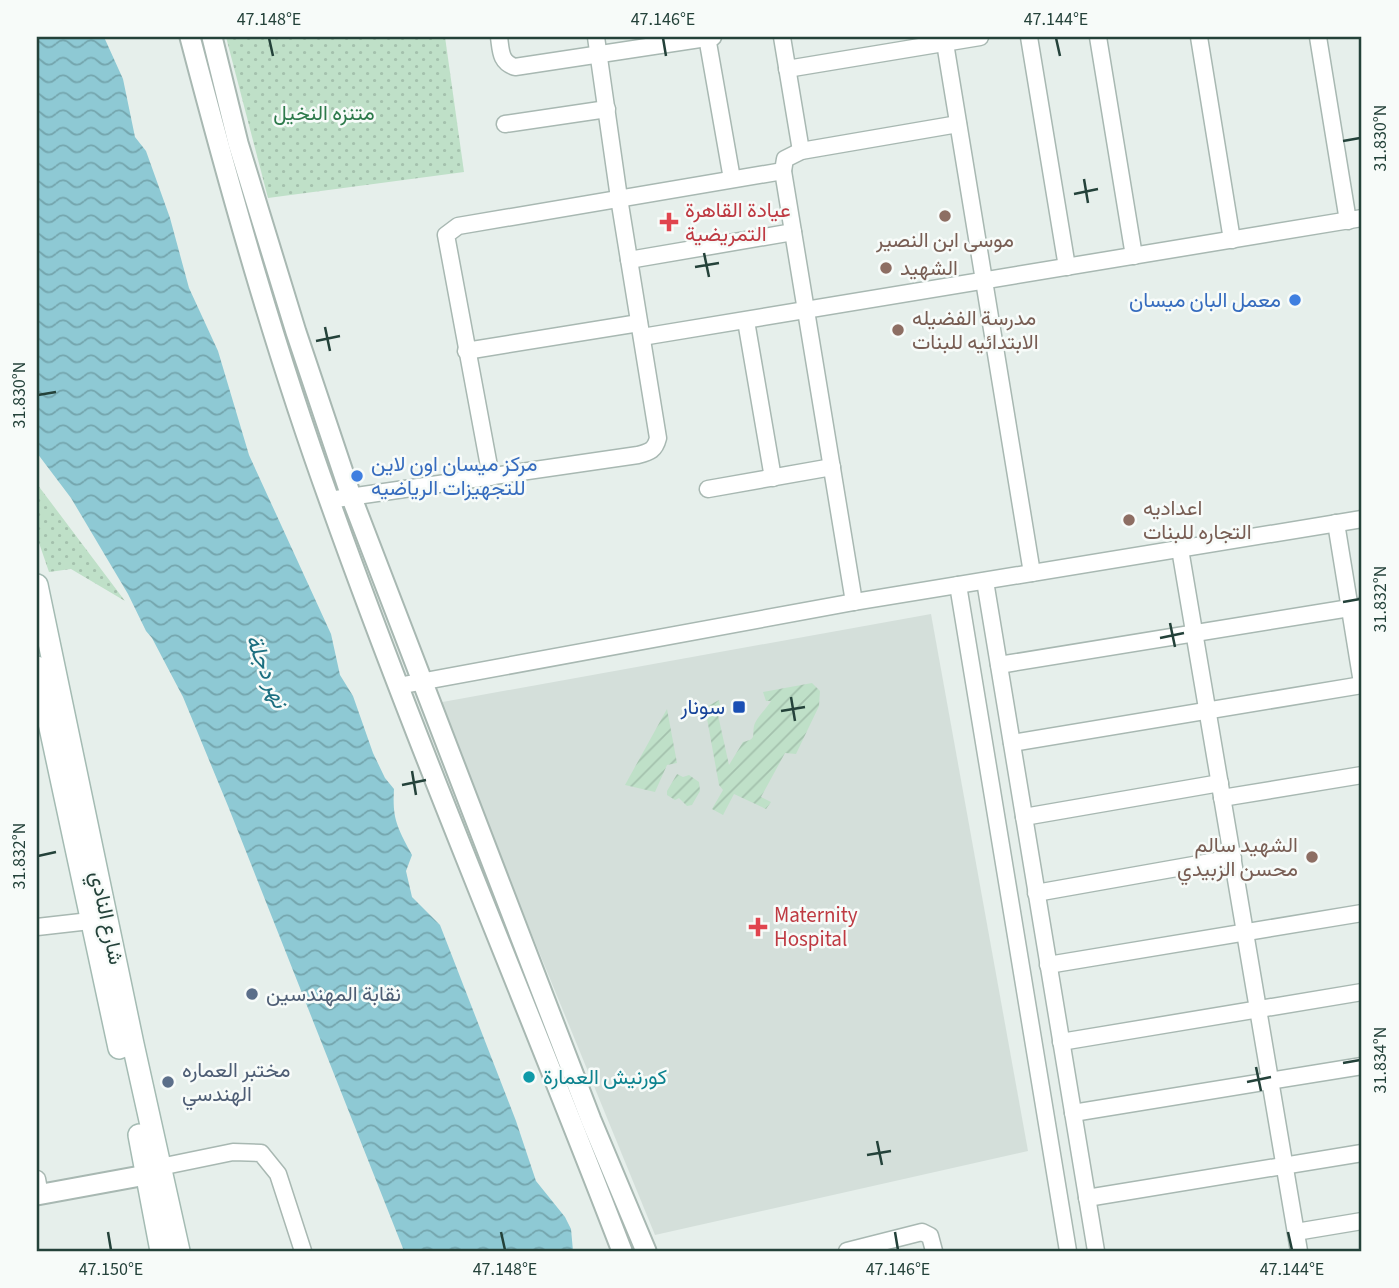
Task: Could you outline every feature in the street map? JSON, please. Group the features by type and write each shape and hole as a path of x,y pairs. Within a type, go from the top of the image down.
{"main road":[{"name":"شارع النادي","path":"37,585 153,1171 161,1251"},
{"name":"شارع النادي","path":"37,667 41,713 140,1142 153,1171 179,1251"}],"street":[{"path":"190,37 219,149 275,339 329,500 398,687 622,1251"},
{"path":"212,37 238,143 296,332 351,496 586,1107 646,1251"},
{"path":"499,37 502,57 506,64 515,68 709,37 732,180"},
{"path":"329,500 638,455 656,447 658,438 596,37"},
{"path":"782,37 801,151"},
{"path":"787,69 980,37"},
{"path":"1029,37 1067,267"},
{"path":"1098,37 1133,256"},
{"path":"1199,37 1232,240"},
{"path":"466,351 640,330 746,321 1355,220 1318,37"},
{"path":"945,43 1032,573"},
{"path":"505,124 607,109"},
{"path":"854,602 783,171 785,159 801,151 958,124"},
{"path":"491,477 446,235 458,226 783,171"},
{"path":"629,260 793,232"},
{"path":"746,321 773,478"},
{"path":"708,489 832,467"},
{"path":"398,687 854,602 1362,519"},
{"path":"1012,743 1362,684 1356,607 1336,523"},
{"path":"1180,549 1299,1251"},
{"path":"985,581 1096,1251"},
{"path":"958,585 1068,1251"},
{"path":"999,666 1356,607"},
{"path":"1024,817 1221,790 1362,775"},
{"path":"1037,893 1233,858"},
{"path":"1048,965 1362,913"},
{"path":"37,927 90,920"},
{"path":"1061,1042 1362,992"},
{"path":"1030,1022 1057,1018"},
{"path":"1073,1113 1362,1066"},
{"path":"38,1190 153,1171 233,1152 261,1153 278,1174 303,1251"},
{"path":"1087,1198 1362,1153"},
{"path":"1296,1232 1362,1221"},
{"path":"847,1251 922,1231 930,1236 934,1251"}],"shaded area":[{"name":"Maternity Hospital","path":"931,614 1028,1151 655,1235 437,703"}],"green space":[{"name":"متنزه النخيل","path":"226,37 445,37 464,172 268,198"},
{"path":"37,484 125,601 71,569 49,572 37,537"},
{"path":"812,683 820,691 819,706 796,754 785,753 761,797 771,802 766,809 734,794 723,815 712,809 723,790 719,785 706,713 708,706 719,700 721,712 718,715 729,765 743,742 753,737 755,723 771,701 766,701 763,692"},
{"path":"667,709 677,763 667,765 655,792 625,785"},
{"path":"677,774 683,777 689,775 699,782 700,791 692,805 687,806 679,798 675,800 667,795"}],"water":[{"name":"نهر دجلة","path":"37,37 104,37 123,79 135,137 146,151 170,218 189,288 218,351 249,455 331,634 340,675 353,696 373,753 385,778 394,789 397,824 412,855 406,871 412,897 440,925 516,1121 536,1181 565,1217 571,1229 573,1251 404,1251 183,697 128,594 71,498 37,453"}],"place":[{"name":"موسى ابن النصير","path":"945,216"},
{"name":"عيادة القاهرة التمريضية","path":"669,222"},
{"name":"الشهيد","path":"886,268"},
{"name":"معمل البان ميسان","path":"1295,300"},
{"name":"مدرسة الفضيله الابتدائيه للبنات","path":"898,330"},
{"name":"مركز ميسان اون لاين للتجهيزات الرياضيه","path":"357,476"},
{"name":"اعداديه التجاره للبنات","path":"1129,520"},
{"name":"سونار","path":"739,707"},
{"name":"الشهيد سالم محسن الزبيدي","path":"1312,857"},
{"name":"Maternity Hospital","path":"758,927"},
{"name":"نقابة المهندسين","path":"252,994"},
{"name":"كورنيش العمارة","path":"529,1077"},
{"name":"مختبر العماره الهندسي","path":"168,1082"}]}
